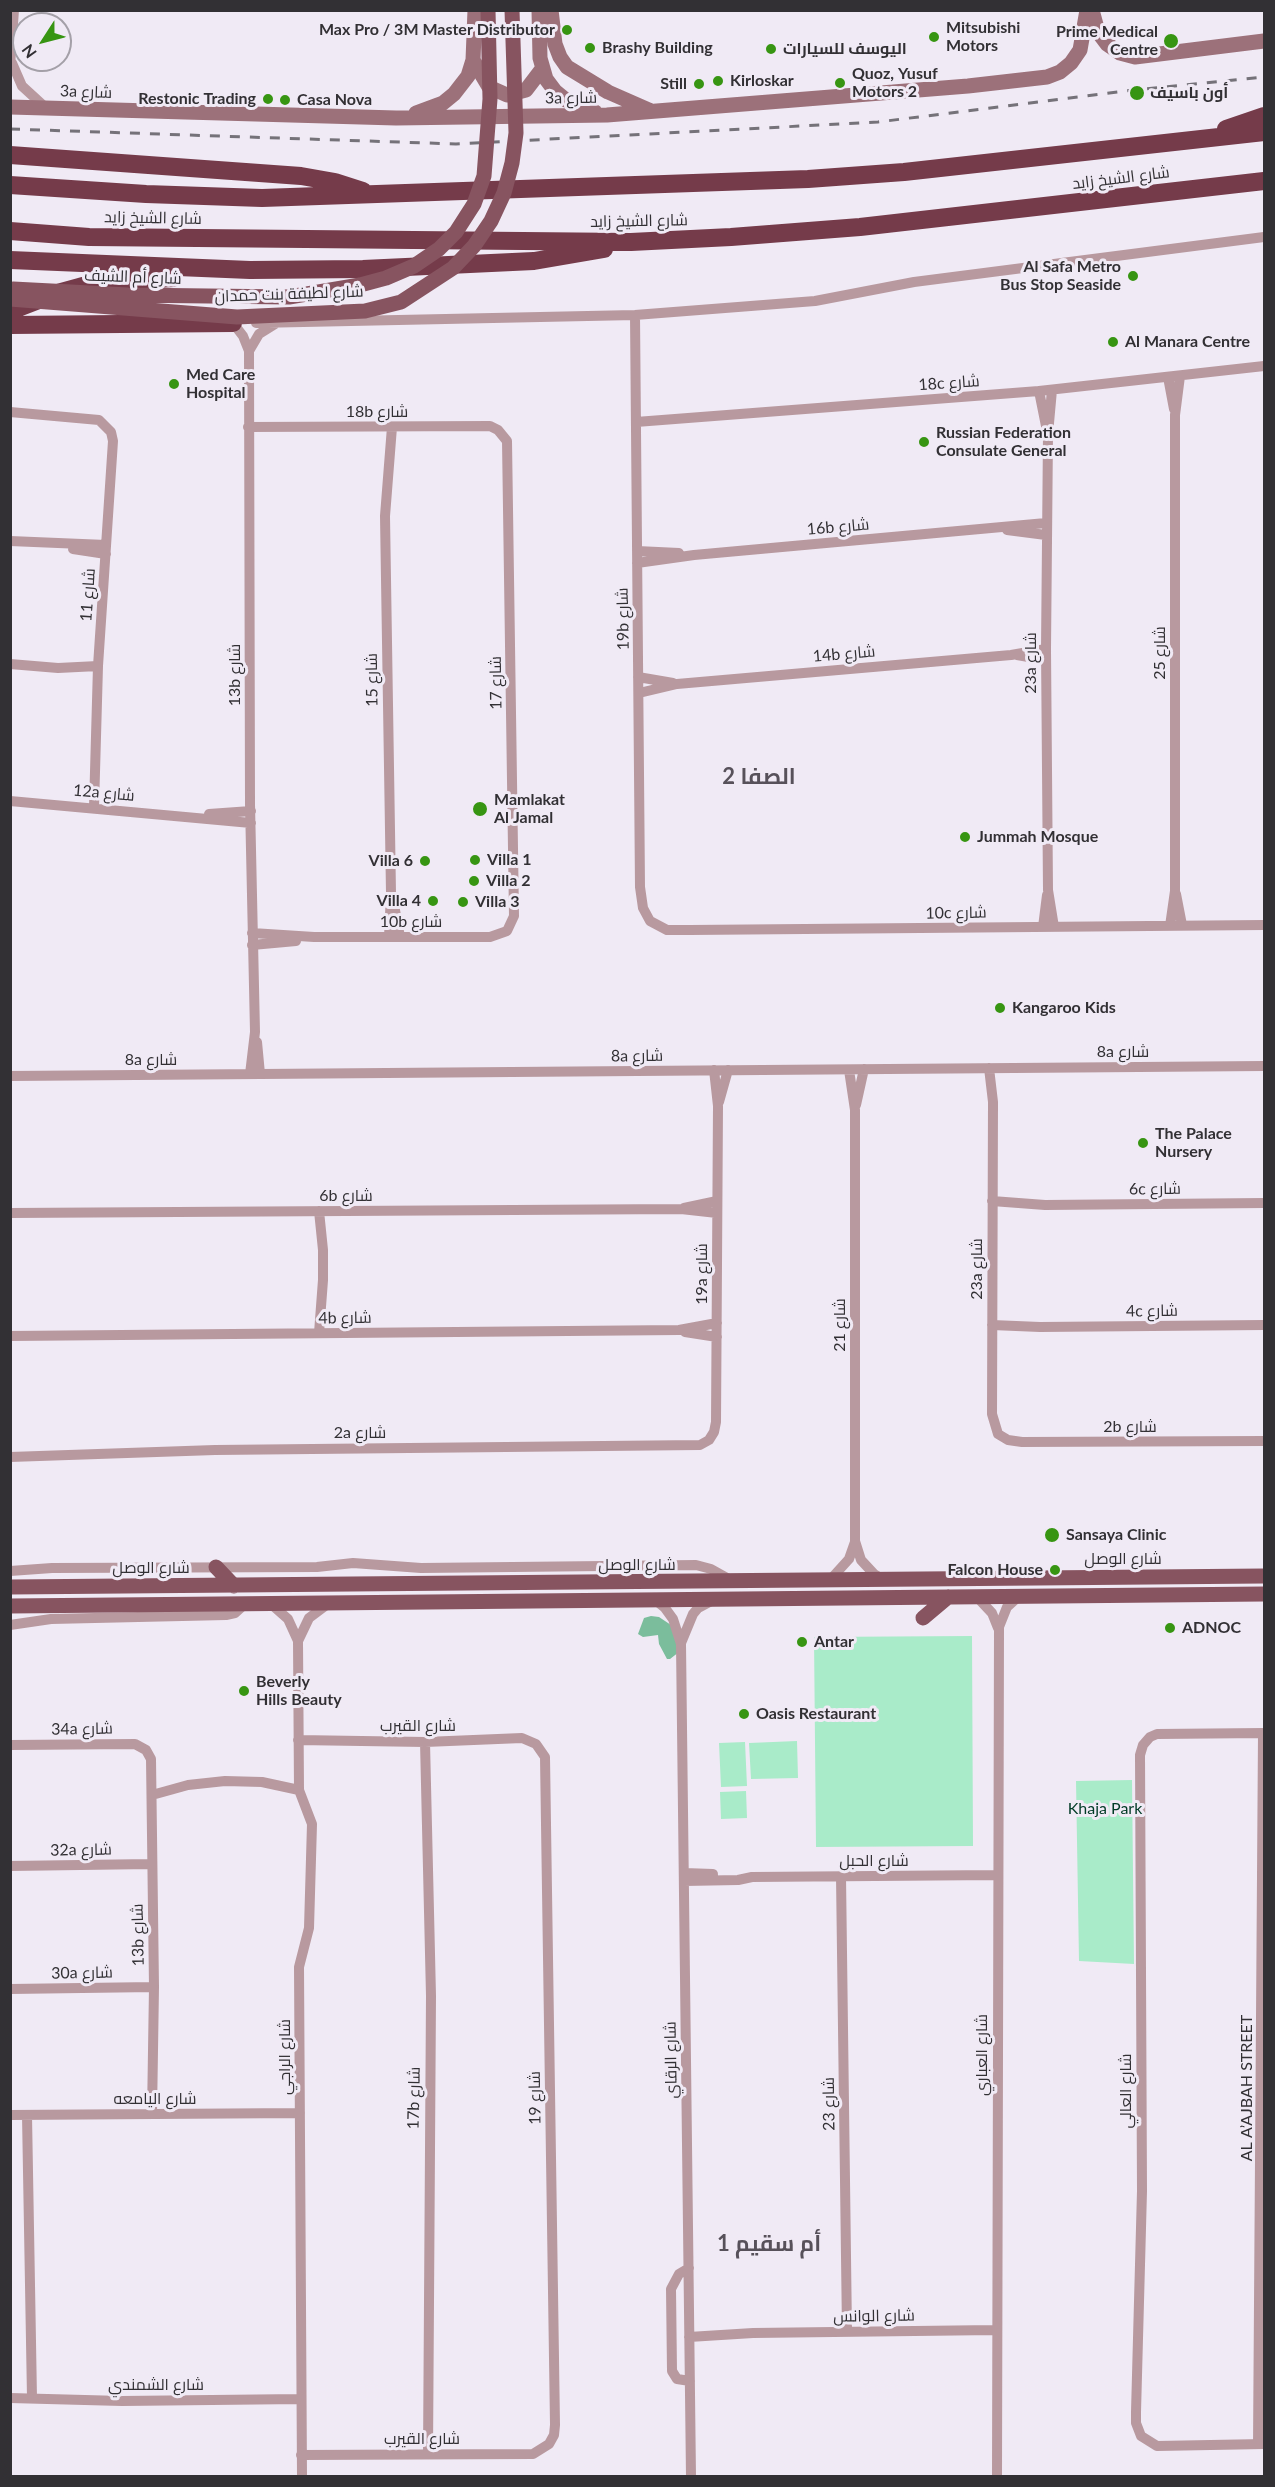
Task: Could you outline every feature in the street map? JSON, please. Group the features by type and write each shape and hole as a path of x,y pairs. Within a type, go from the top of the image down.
{"highway":[{"path":"1207,137 1264,116"},
{"name":"شارع الشيخ زايد","path":"10,186 262,198 856,176 1264,132"},
{"path":"10,155 301,176 335,182 372,195"},
{"name":"شارع الشيخ زايد","path":"10,231 89,237 632,242 860,227 1262,182"},
{"path":"10,260 249,270 363,269 534,261 584,254 632,242"},
{"path":"10,311 54,294 94,283 208,276 249,270"},
{"path":"10,311 128,309"},
{"path":"10,325 233,323"}],"main road":[{"name":"شارع لطيفة بنت حمدان","path":"289,297 360,285 386,278 414,266 439,249 456,232 474,204 484,176 490,99 488,10"},
{"name":"شارع لطيفة بنت حمدان","path":"10,299 237,317 365,311 402,302 453,268 474,246 491,220 504,193 512,163 516,133 512,10"},
{"name":"شارع أم الشيف","path":"10,289 128,296 289,297"},
{"path":"216,1567 234,1586"},
{"name":"شارع الوصل","path":"10,1587 1264,1576"},
{"name":"شارع الوصل","path":"10,1606 1264,1594"},
{"path":"923,1618 948,1598"}],"street":[{"path":"14,10 11,65 22,86 46,109"},
{"path":"396,118 430,110 443,103 462,85 473,60 475,10"},
{"path":"538,10 542,69 551,86 566,100 607,115"},
{"path":"551,10 557,51 567,67 608,92 652,111"},
{"name":"3a شارع","path":"10,107 396,118 607,115 968,86 1047,77 1060,72 1075,58 1081,46 1087,10"},
{"path":"1092,10 1095,25 1102,39 1113,49 1128,56 1264,41"},
{"path":"473,60 489,87 507,95 526,90 542,69"},
{"path":"233,323 635,315 815,301 914,282 1264,237"},
{"name":"19b شارع","path":"635,315 641,896 643,908 650,921"},
{"name":"13b شارع","path":"233,323 243,336 249,351 250,811 255,1074"},
{"path":"249,351 259,334 276,323"},
{"name":"18c شارع","path":"636,422 1052,390 1264,366"},
{"name":"شارع 25","path":"1176,926 1175,415 1180,375"},
{"name":"شارع 25","path":"1168,377 1175,415"},
{"name":"23a شارع","path":"1048,927 1046,523 1048,434 1052,390"},
{"name":"23a شارع","path":"1039,391 1048,434"},
{"name":"شارع 11","path":"10,412 91,418 106,425 113,441 90,807"},
{"name":"18b شارع","path":"248,427 490,426 503,435"},
{"name":"شارع 15","path":"388,427 386,539 391,893 394,937"},
{"name":"شارع 17","path":"503,435 509,448 514,916 507,931"},
{"name":"16b شارع","path":"986,530 1009,525 1046,523"},
{"name":"16b شارع","path":"637,557 694,555 986,530 1021,531 1046,535"},
{"path":"10,541 106,549"},
{"name":"14b شارع","path":"639,693 677,684 1014,654 1046,655"},
{"path":"10,664 98,671"},
{"name":"14b شارع","path":"638,677 677,684"},
{"name":"12a شارع","path":"10,801 251,823"},
{"name":"12a شارع","path":"194,816 250,811"},
{"name":"10c شارع","path":"650,921 667,930 1264,925"},
{"name":"10b شارع","path":"252,939 490,937 507,931"},
{"name":"8a شارع","path":"10,1076 1264,1066"},
{"name":"23a شارع","path":"993,1068 992,1414 998,1434"},
{"name":"19a شارع","path":"709,1440 716,1422 718,1106 714,1070"},
{"name":"19a شارع","path":"718,1106 728,1070"},
{"name":"شارع 21","path":"849,1070 855,1108 855,1541 861,1560 882,1580"},
{"name":"شارع 21","path":"855,1108 864,1070"},
{"name":"6b شارع","path":"681,1209 717,1201"},
{"name":"6c شارع","path":"992,1205 1264,1203"},
{"name":"6b شارع","path":"10,1213 681,1209 717,1213"},
{"path":"324,1211 324,1333"},
{"name":"4b شارع","path":"10,1336 679,1330 717,1323"},
{"name":"4c شارع","path":"992,1329 1264,1325"},
{"name":"4b شارع","path":"679,1330 717,1337"},
{"name":"2b شارع","path":"998,1434 1008,1440 1022,1442 1264,1441"},
{"name":"2a شارع","path":"10,1457 215,1450 692,1446 709,1440"},
{"name":"شارع 21","path":"830,1580 849,1559 855,1541"},
{"path":"10,1571 52,1568 317,1567 353,1563 421,1568 696,1565 711,1569 734,1582"},
{"name":"شارع العباري","path":"977,1597 992,1613 999,1634"},
{"name":"شارع العباري","path":"997,2476 995,2330 999,1634 1003,1613 1018,1597"},
{"name":"شارع الرقاي","path":"653,1599 673,1618 681,1644 691,2476"},
{"name":"شارع الرقاي","path":"681,1644 693,1614 713,1600"},
{"name":"شارع الوصل","path":"10,1625 51,1619 226,1616 246,1603"},
{"name":"شارع الراجي","path":"269,1603 288,1619 298,1641 298,1790 312,1824 309,1928 299,1967 302,2476"},
{"name":"شارع الراجي","path":"298,1641 309,1618 330,1603"},
{"name":"شارع العالي","path":"1262,2444 1157,2446 1141,2436 1136,2423 1142,2192 1140,1765 1143,1745 1150,1737 1157,1734 1264,1733"},
{"name":"AL A’AJBAH STREET","path":"1262,2444 1264,1733"},
{"name":"شارع القيرب","path":"298,1740 425,1742 522,1738 536,1744"},
{"name":"17b شارع","path":"425,1742 431,1996 428,2454"},
{"name":"34a شارع","path":"10,1745 129,1744 141,1746 150,1755"},
{"name":"شارع 19","path":"536,1744 543,1752 546,1762 555,2425 554,2435 549,2445 542,2451"},
{"name":"13b شارع","path":"150,1755 154,1987 152,2114"},
{"path":"152,1795 188,1785 225,1780 262,1782 298,1790"},
{"name":"32a شارع","path":"10,1866 151,1864"},
{"name":"شارع الحبل","path":"684,1877 997,1875"},
{"name":"شارع 23","path":"841,1876 848,2332"},
{"name":"30a شارع","path":"10,1989 154,1987"},
{"name":"شارع اليامعه","path":"10,2115 300,2113"},
{"path":"27,2115 32,2398"},
{"path":"688,2268 679,2274 671,2289 672,2371 677,2379 690,2381"},
{"name":"شارع الوانس","path":"689,2333 995,2330"},
{"name":"شارع الشمندي","path":"10,2398 122,2401 301,2399"},
{"name":"شارع القيرب","path":"301,2455 533,2454 542,2451"}],"green space":[{"path":"659,1617 671,1625 679,1652 670,1659 667,1659 659,1644 658,1635 643,1637 638,1634 644,1618"},
{"path":"972,1636 973,1846 816,1847 814,1637"},
{"path":"797,1741 798,1778 751,1779 749,1743"},
{"path":"745,1742 747,1786 721,1787 719,1743"},
{"name":"Khaja Park","path":"1132,1780 1134,1964 1079,1961 1076,1781"},
{"path":"746,1791 747,1818 721,1819 720,1792"}],"railway":[{"path":"10,129 456,144 878,122 1134,90 1264,77"}],"place":[{"name":"Max Pro / 3M Master Distributor","path":"567,30"},
{"name":"Mitsubishi Motors","path":"934,37"},
{"name":"Prime Medical Centre","path":"1171,41"},
{"name":"Brashy Building","path":"590,48"},
{"name":"اليوسف للسيارات","path":"771,49"},
{"name":"Kirloskar","path":"718,81"},
{"name":"Quoz, Yusuf Motors 2","path":"840,83"},
{"name":"Still","path":"699,84"},
{"name":"أون باسيف","path":"1137,93"},
{"name":"Restonic Trading","path":"268,99"},
{"name":"Casa Nova","path":"285,100"},
{"name":"Al Safa Metro Bus Stop Seaside","path":"1133,276"},
{"name":"Al Manara Centre","path":"1113,342"},
{"name":"Med Care Hospital","path":"174,384"},
{"name":"Russian Federation Consulate General","path":"924,442"},
{"name":"Mamlakat Al Jamal","path":"480,809"},
{"name":"Jummah Mosque","path":"965,837"},
{"name":"Villa 1","path":"475,860"},
{"name":"Villa 6","path":"425,861"},
{"name":"Villa 2","path":"474,881"},
{"name":"Villa 4","path":"433,901"},
{"name":"Villa 3","path":"463,902"},
{"name":"Kangaroo Kids","path":"1000,1008"},
{"name":"The Palace Nursery","path":"1143,1143"},
{"name":"Sansaya Clinic","path":"1052,1535"},
{"name":"Falcon House","path":"1055,1570"},
{"name":"ADNOC","path":"1170,1628"},
{"name":"Antar","path":"802,1642"},
{"name":"Beverly Hills Beauty","path":"244,1691"},
{"name":"Oasis Restaurant","path":"744,1714"}],"district":[{"name":"الصفا 2","path":"759,777"},
{"name":"أم سقيم 1","path":"769,2244"}]}
